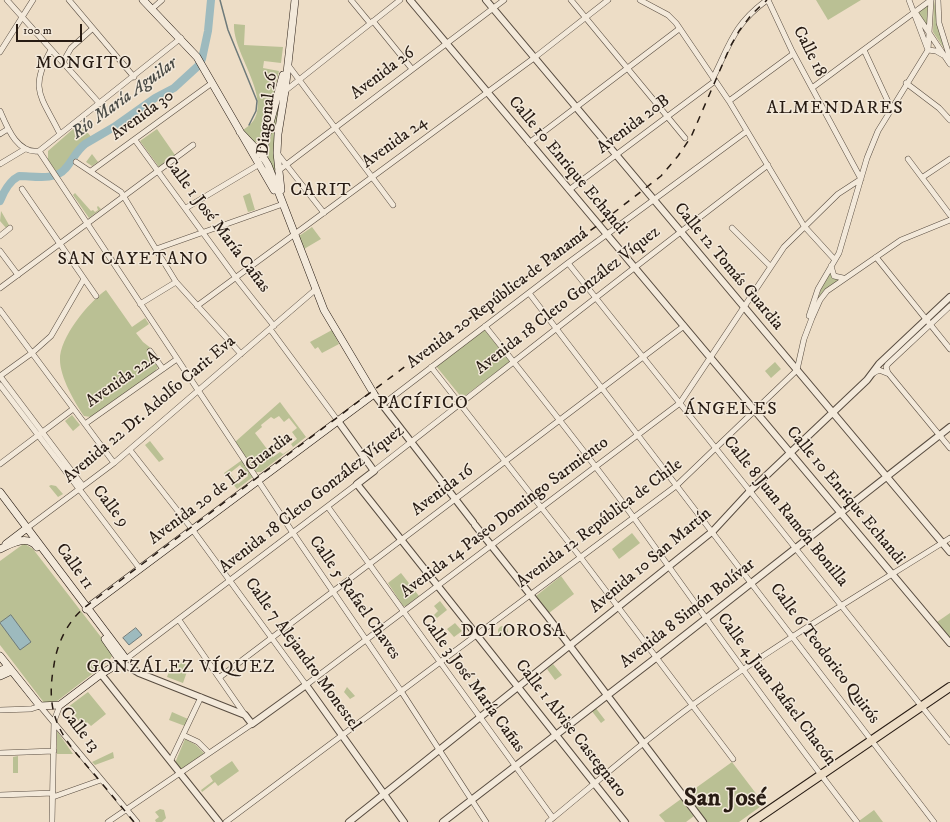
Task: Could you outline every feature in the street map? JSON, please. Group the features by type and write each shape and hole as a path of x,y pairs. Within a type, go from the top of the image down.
{"highway":[{"path":"752,822 950,687"}],"main road":[{"path":"143,0 153,8 197,57 258,165 283,204"},
{"name":"Diagonal 26","path":"283,204 278,172 278,134 285,90 295,0"},
{"name":"Diagonal 26","path":"268,181 262,155 289,52"},
{"path":"240,132 262,155 268,165 315,290 334,328 374,394"},
{"path":"251,144 258,144 266,138"},
{"name":"Avenida 20 de La Guardia","path":"85,610 374,394"},
{"name":"Calle 11","path":"0,492 85,610"},
{"name":"Avenida 22 Dr. Adolfo Carit Eva","path":"0,549 27,528"},
{"path":"10,544 22,537 35,539"},
{"name":"Calle 11","path":"0,549 10,544 27,540 34,544 124,660"},
{"name":"Calle 13","path":"0,656 40,706"},
{"name":"Avenida 18 Cleto González Víquez","path":"60,705 101,674 124,660"},
{"path":"0,671 10,669"},
{"path":"0,676 10,669"},
{"path":"40,706 60,705"}],"street":[{"path":"7,0 100,104"},
{"path":"0,51 21,16 34,0"},
{"path":"69,0 134,77"},
{"path":"153,8 162,0"},
{"path":"351,0 372,22 412,70"},
{"path":"285,90 400,0"},
{"name":"Calle 10 Enrique Echandi","path":"410,0 950,643"},
{"name":"Calle 12 Tomás Guardia","path":"486,0 950,552"},
{"name":"Avenida 26","path":"278,172 504,0"},
{"path":"571,0 685,138"},
{"name":"Avenida 24","path":"198,306 488,93 608,0"},
{"path":"640,0 668,16 679,29 729,101 804,226 835,260"},
{"path":"714,80 736,30 751,12 768,0"},
{"name":"Calle 18","path":"768,0 793,54 861,179"},
{"path":"909,0 915,12 928,50"},
{"path":"812,88 931,0"},
{"path":"797,370 814,299 840,248 867,158 878,131 906,83 928,50 931,0"},
{"path":"938,0 939,23 949,61"},
{"path":"915,12 949,61"},
{"path":"63,62 71,48 92,29"},
{"path":"529,143 679,29"},
{"path":"0,111 15,140 25,149 39,151 134,77 181,38"},
{"path":"51,50 39,72 39,90 60,134"},
{"path":"864,50 891,108"},
{"path":"928,50 936,51 949,61"},
{"path":"729,101 793,54"},
{"path":"288,65 393,205"},
{"name":"Avenida 20B","path":"569,190 668,117 714,80"},
{"name":"Avenida 30","path":"91,171 212,83"},
{"path":"906,83 939,108 950,120"},
{"path":"0,134 8,129"},
{"name":"Avenida 20 República de Panamá","path":"382,405 568,263 747,131"},
{"name":"Calle 1 José María Cañas","path":"135,140 204,232 374,471"},
{"path":"0,288 193,146"},
{"path":"0,164 25,149"},
{"name":"Calle 5 Rafael Chaves","path":"39,151 86,224 293,533 401,691 486,822"},
{"path":"277,152 324,213"},
{"path":"908,159 950,215"},
{"path":"922,177 950,159"},
{"path":"76,162 114,186 124,196 176,282 241,354"},
{"path":"186,208 258,165"},
{"name":"Avenida 18 Cleto González Víquez","path":"124,660 328,507 514,362 555,328 596,299 680,232 768,166"},
{"name":"Avenida 14 Paseo Domingo Sarmiento","path":"108,822 252,724 306,685 680,403 784,246 838,194 861,179"},
{"path":"22,189 96,296"},
{"path":"156,249 283,204"},
{"path":"804,339 820,300 826,292 843,278 905,238 950,220"},
{"path":"0,236 10,228"},
{"path":"732,228 770,266"},
{"path":"0,251 18,275"},
{"path":"876,257 950,349"},
{"name":"Calle 8 Juan Ramón Bonilla","path":"568,263 950,742"},
{"path":"831,266 834,276 843,278"},
{"path":"0,376 32,353 51,336 84,279"},
{"path":"140,304 176,282"},
{"name":"Avenida 22 Dr. Adolfo Carit Eva","path":"27,528 130,450 315,290"},
{"name":"Calle 6 Teodorico Quirós","path":"529,293 676,486 752,582 934,822"},
{"name":"Avenida 10 San Martín","path":"889,374 886,367 888,364 950,297"},
{"name":"Avenida 10 San Martín","path":"349,822 668,568 712,531 750,491 872,374 879,364 928,322 950,306"},
{"path":"0,310 2,317 32,353 114,463"},
{"name":"Calle 4 Juan Rafael Chacón","path":"485,326 595,466 821,776 857,822"},
{"name":"Avenida 16","path":"220,678 332,591 560,421 684,326"},
{"path":"150,350 163,369"},
{"name":"Avenida 22A","path":"85,424 177,359"},
{"path":"431,367 581,558 617,608 657,657 733,759"},
{"name":"Avenida 12 República de Chile","path":"226,822 676,486 717,449 797,370"},
{"path":"872,374 879,370 889,374 950,448"},
{"name":"Calle 9","path":"0,376 40,434"},
{"name":"Calle 9","path":"0,386 40,434 140,569"},
{"path":"374,394 570,646 703,822"},
{"path":"0,464 73,409"},
{"name":"Avenida 8 Simón Bolívar","path":"443,822 706,619 950,427"},
{"name":"Calle 7 Alejandro Monestel","path":"130,450 192,530 272,638 404,822"},
{"name":"Calle 1 Alvise Castegnaro","path":"357,484 400,541 437,585 626,822"},
{"name":"Calle 3 José María Cañas","path":"328,507 479,718 553,818"},
{"path":"548,822 643,742 693,705 793,637 950,538"},
{"path":"179,620 252,724"},
{"path":"124,660 139,673 245,715"},
{"path":"101,674 219,822"},
{"path":"171,760 200,697"},
{"path":"52,822 54,721 60,705"},
{"path":"0,710 30,709 40,706"},
{"name":"Calle 13","path":"40,706 137,822"},
{"path":"183,735 198,742 209,753"},
{"path":"0,753 54,751"},
{"path":"0,795 53,795 101,780"}],"green space":[{"path":"816,0 861,0 828,20"},
{"path":"934,0 939,31 945,50 933,32"},
{"path":"928,5 927,27 918,12"},
{"path":"234,24 245,25 244,45 283,47 281,63 264,61 263,68 279,71 264,136 261,140 253,143 243,130 254,120 258,109 257,95 235,37"},
{"path":"280,96 280,195 266,157 266,148"},
{"path":"80,123 92,138 76,149 64,167 57,173 48,160 48,151"},
{"path":"157,129 175,155 159,167 140,141"},
{"path":"92,154 98,162 92,166 86,162"},
{"path":"75,193 91,211 93,210 95,212 98,210 98,206 101,209 89,218 73,195"},
{"path":"250,193 255,210 248,212 243,196"},
{"path":"1,211 9,225 6,228 0,221"},
{"path":"312,227 321,239 304,249 299,236"},
{"path":"830,273 839,280 822,293 818,299 823,283"},
{"path":"106,290 132,327 145,318 149,324 136,333 143,342 152,349 148,352 158,367 153,374 91,417 84,416 72,397 62,374 60,360 61,351 64,341 76,321"},
{"path":"484,329 510,362 462,398 436,366"},
{"path":"332,330 339,344 322,353 318,347 315,349 310,342"},
{"path":"775,362 781,369 771,378 765,371"},
{"path":"280,402 306,437 261,472 256,472 235,442","holes":["279,416 284,422 289,418 297,428 292,432 297,439 291,444 293,447 283,454 280,452 273,457 255,433 262,427 261,425 271,417 274,419"]},
{"path":"72,415 80,425 73,431 65,421"},
{"path":"150,441 164,459 159,462 145,445"},
{"path":"242,460 253,477 237,489 224,473","holes":["240,465 248,476 238,484 230,473"]},
{"path":"49,486 56,486 63,494 58,497"},
{"path":"632,533 640,543 619,559 612,549"},
{"path":"25,544 33,549 111,650 112,656 109,661 52,705 45,704 0,645 0,561"},
{"path":"401,573 419,596 406,606 403,606 388,583"},
{"path":"561,576 574,594 549,613 536,596"},
{"path":"440,601 447,610 437,618 434,615 438,611 434,606"},
{"path":"950,613 950,638 937,622"},
{"path":"455,623 462,631 454,637 447,629"},
{"path":"501,626 505,626 507,627 507,635 501,636 498,633 498,629"},
{"path":"177,660 189,666 183,683 167,677 171,666 175,666"},
{"path":"553,664 562,675 555,680 547,669"},
{"path":"347,687 355,696 350,699 344,692"},
{"path":"88,692 106,714 91,726 87,722 83,726 68,707"},
{"path":"595,707 605,720 601,723 591,710"},
{"path":"172,712 188,719 185,726 169,720"},
{"path":"57,731 73,754 57,754"},
{"path":"185,739 196,745 204,753 181,770 175,763"},
{"path":"113,752 114,758 95,765 92,762"},
{"path":"18,756 18,773 13,773 13,757"},
{"path":"232,761 239,771 218,786 215,782 202,792 201,790 213,781 210,776"},
{"path":"732,762 764,804 739,822 706,822 686,795"},
{"path":"681,799 694,816 686,822 665,822 659,815"},
{"path":"160,809 164,810 166,818 162,822 156,822 155,820 159,817 155,812"},
{"path":"874,810 883,822 859,821"}],"water":[{"path":"11,615 31,642 20,650 0,623"},
{"path":"136,628 142,635 129,645 123,638"}],"waterway":[{"name":"Río María Aguilar","path":"0,201 7,187 19,176 44,177 61,173 85,144 114,127 155,98 174,88 198,66 202,59 208,31 211,0"},
{"path":"220,0 228,30 257,101 256,111 249,125"}],"railway":[{"path":"134,822 73,750 58,726 54,713 52,683 55,657 64,633 73,619 85,607 447,335 598,225 661,176 678,156 691,137 730,47 739,31 752,14 767,0"}],"district":[{"name":"MONGITO","path":"84,64"},
{"name":"ALMENDARES","path":"835,109"},
{"name":"CARIT","path":"321,191"},
{"name":"SAN CAYETANO","path":"133,260"},
{"name":"PACÍFICO","path":"423,404"},
{"name":"ÁNGELES","path":"731,410"},
{"name":"DOLOROSA","path":"513,632"},
{"name":"GONZÁLEZ VÍQUEZ","path":"181,668"},
{"name":"San José","path":"725,800"}]}
